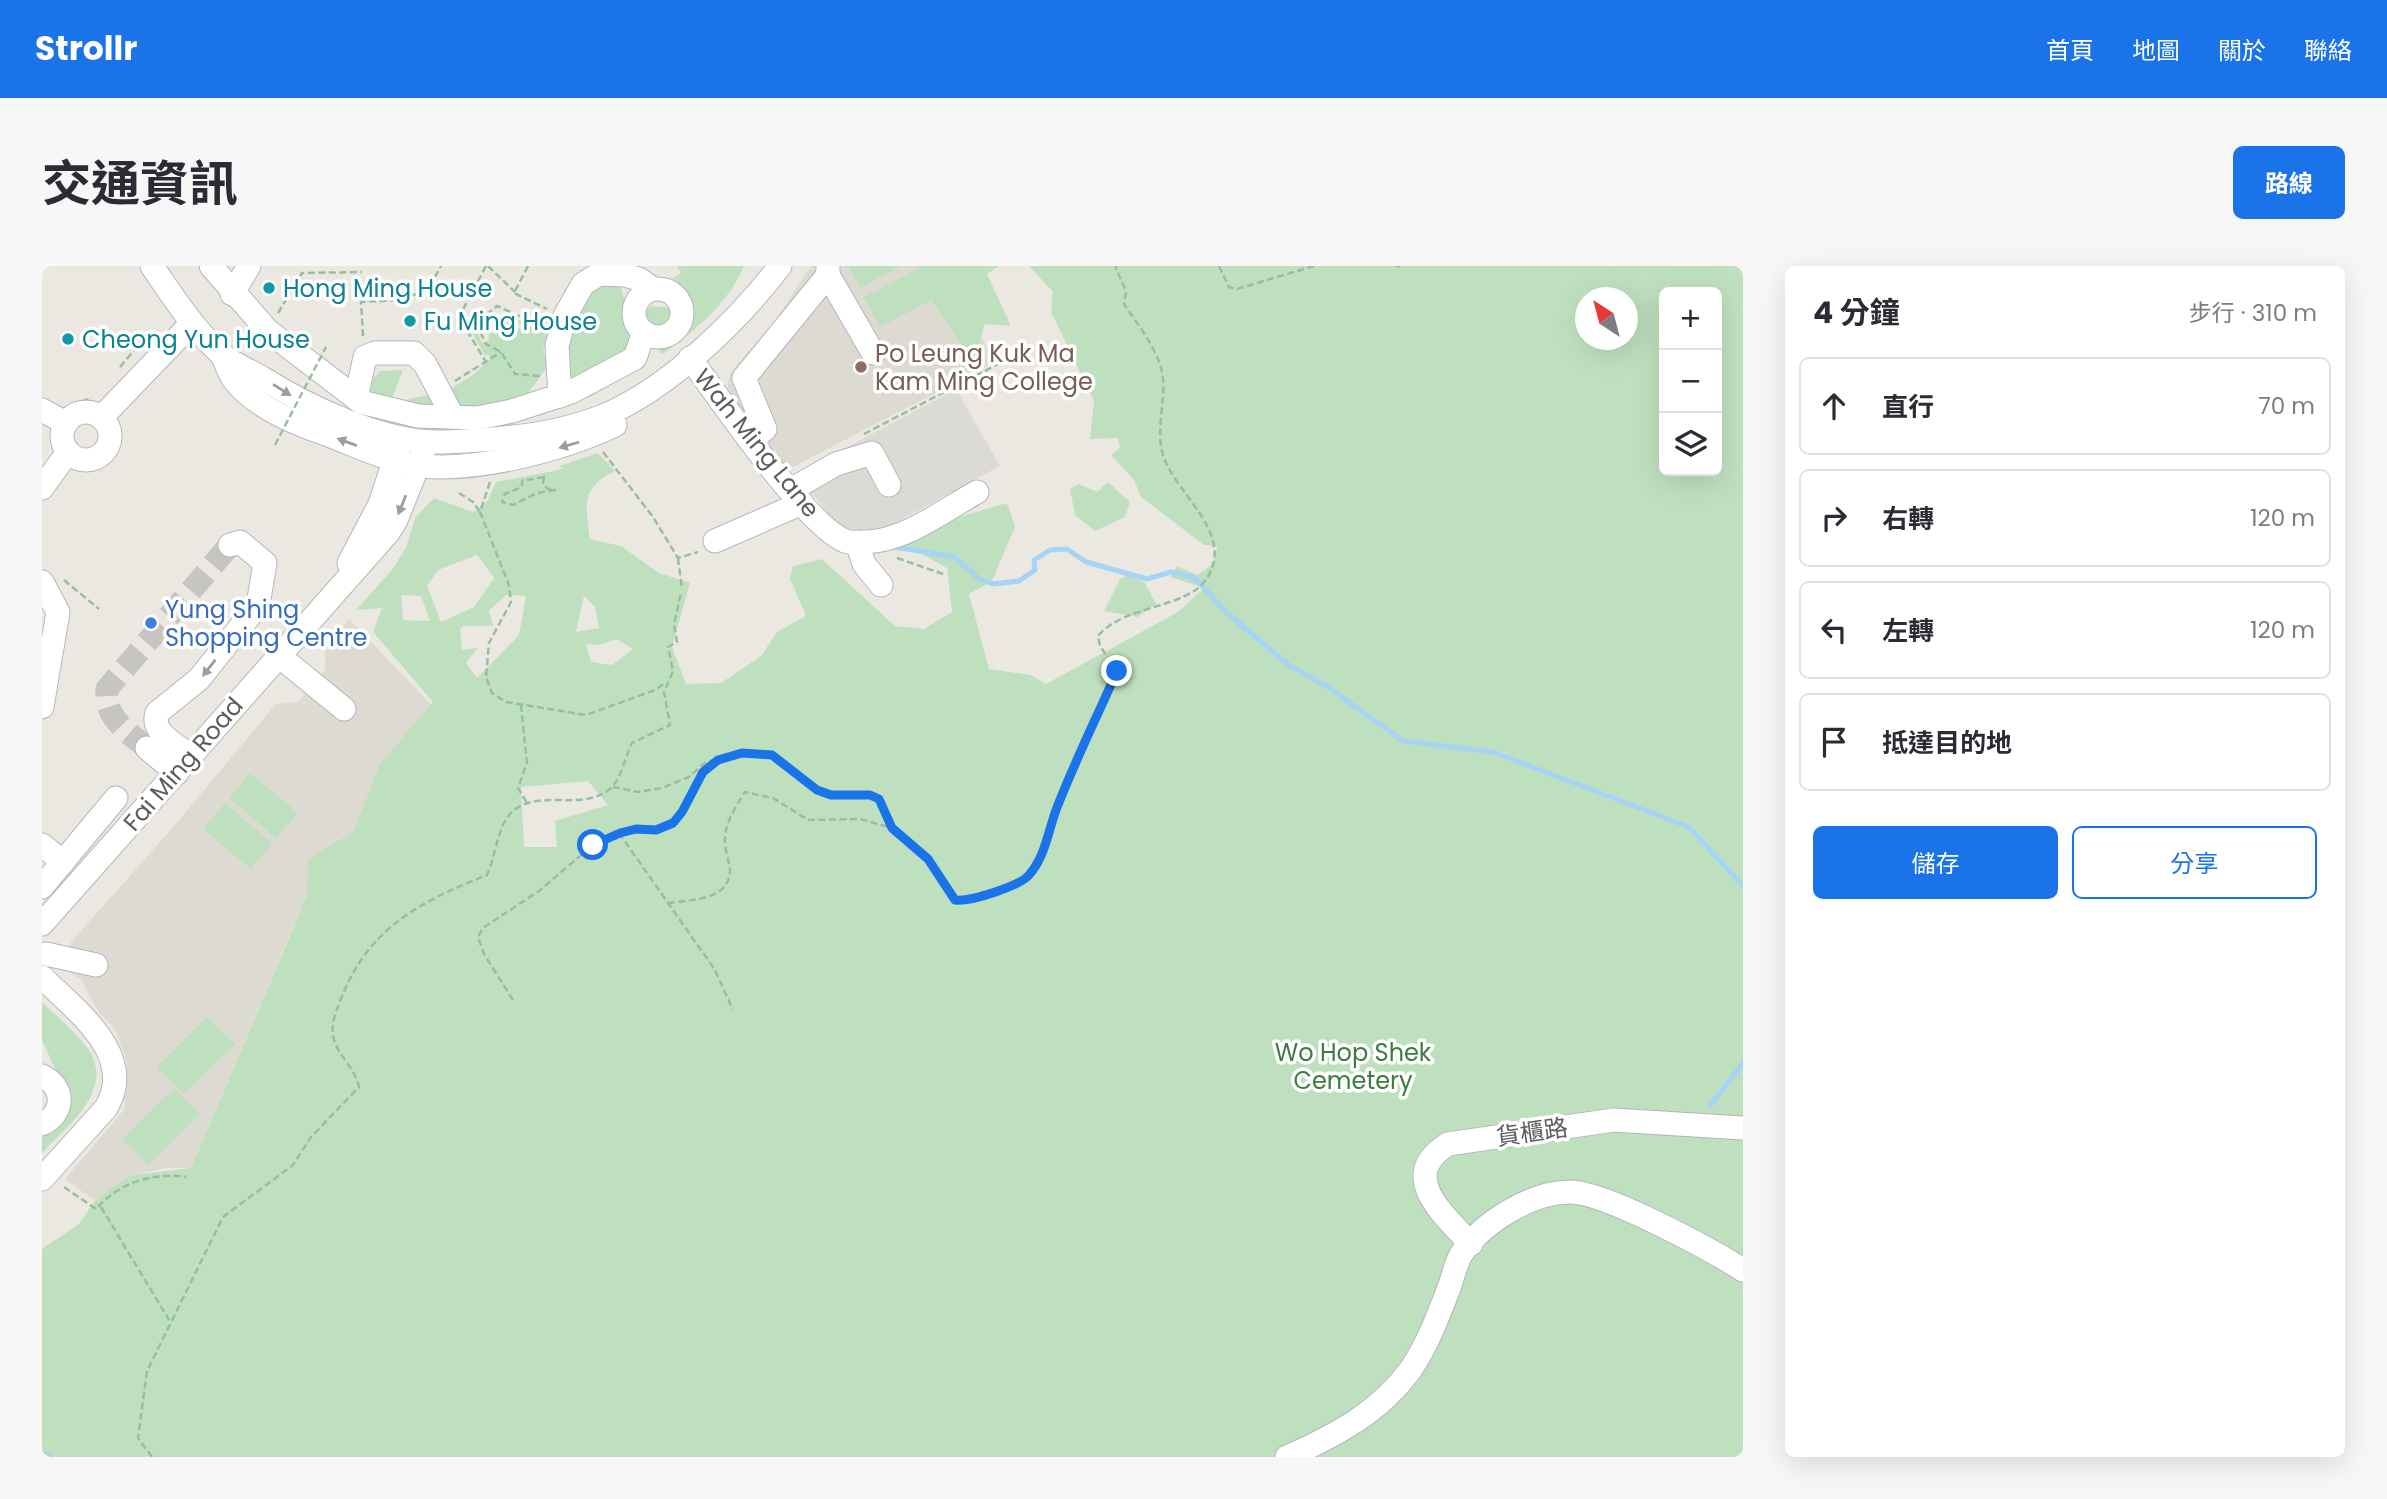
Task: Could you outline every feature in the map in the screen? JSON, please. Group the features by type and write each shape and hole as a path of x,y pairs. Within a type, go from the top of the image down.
{"street":[{"path":"152,266 192,323 223,356 292,396 352,421 402,437 427,441 542,434 623,406 693,363 764,306 788,266"},
{"path":"211,266 232,294 268,331 356,398 418,416 477,418 560,396 635,358 644,332"},
{"path":"232,294 249,266"},
{"path":"223,356 235,381 263,403 301,426 396,460 418,464 502,460 536,454 580,441 616,425 651,403 693,363 780,266"},
{"path":"751,440 765,429 744,377 828,271 873,354"},
{"path":"560,396 557,346 565,316 583,284 599,274 624,275 639,279 653,289"},
{"path":"653,289 663,289 677,298 681,319 678,327 658,337 644,332 638,326 634,310 641,296 653,289"},
{"path":"101,418 192,323"},
{"path":"356,398 365,357 375,353 414,353 425,364 453,417"},
{"name":"Wah Ming Lane","path":"693,363 797,496 830,531 846,541 857,542"},
{"path":"86,412 101,418 109,430 109,438 103,452 90,459 75,457 68,452 56,417 71,417 86,412"},
{"name":"Fai Ming Road","path":"324,605 380,504 402,437"},
{"name":"Fai Ming Road","path":"42,924 388,533 427,441"},
{"path":"42,488 68,452"},
{"path":"710,545 797,496 836,464 872,453 889,485"},
{"path":"881,585 864,564 857,542 882,540 901,534 977,492"},
{"path":"184,765 160,731 155,718 157,713 200,679 258,605 265,563 240,542 230,545"},
{"path":"42,582 58,612 42,707"},
{"path":"278,655 344,709"},
{"path":"147,748 184,765"},
{"path":"42,887 116,798"},
{"path":"42,845 63,862"},
{"path":"43,956 96,965"},
{"path":"43,956 102,1037 114,1064 115,1077 111,1100 50,1181"},
{"path":"42,1076 55,1086 60,1100 56,1114 42,1124"},
{"name":"貨櫃路","path":"1471,1244 1432,1203 1424,1174 1427,1161 1448,1144 1614,1120 1743,1128"},
{"path":"1287,1457 1345,1428 1390,1394 1411,1368 1431,1335 1461,1254 1509,1212 1545,1196 1571,1192 1599,1198 1743,1270"}],"path":[{"path":"363,342 361,302 408,299 433,283 441,266"},
{"path":"458,317 487,266 515,292 550,311 542,326 497,306 476,323"},
{"path":"515,292 528,266"},
{"path":"668,903 716,895 726,886 730,873 725,838 733,811 745,792 773,799 808,820 860,819 892,828 928,859 955,900 980,899 1028,876 1043,851 1057,809 1117,671 1100,646 1098,636 1107,627 1126,618 1190,595 1205,580 1214,558 1211,538 1192,498 1164,461 1161,447 1163,376 1146,338 1124,304 1126,291 1115,266"},
{"path":"1219,266 1229,287 1237,289 1314,266"},
{"path":"276,318 302,272 362,272"},
{"path":"458,317 476,323 486,344 501,352 515,374 532,377 548,374"},
{"path":"458,317 486,362"},
{"path":"115,374 145,337"},
{"path":"275,445 326,347"},
{"path":"450,384 501,352"},
{"path":"864,434 999,363"},
{"path":"56,417 68,407 100,392"},
{"path":"459,494 473,502 480,512 509,585 511,602 489,643 486,677 492,693 506,702 586,715 656,690 666,681 673,671 668,647 677,642 674,625 681,590 678,558 653,517 599,447"},
{"path":"544,477 522,481 522,487 505,494 502,502 513,505 537,493 555,490 548,489 543,484 547,469"},
{"path":"480,512 491,478"},
{"path":"678,558 710,545"},
{"path":"613,787 632,743 670,725 664,692 666,681"},
{"path":"521,705 527,763 518,788 519,794 527,803"},
{"path":"152,1457 138,1438 147,1371 169,1320 223,1217 293,1165 311,1137 359,1087 356,1075 335,1044 332,1031 334,1017 359,961 389,927 423,902 486,875 506,819 527,803 593,797 613,787 638,792 662,788 689,778 706,762 742,753 772,755 817,790 831,795 870,795 879,799 892,828"},
{"path":"513,1000 484,954 478,937 483,928 539,891 577,855 620,833 636,829 656,830 673,823 682,812 703,772 718,760"},
{"path":"620,833 715,970 733,1010"},
{"path":"50,1181 96,1209 113,1193 141,1180 174,1175 186,1177"},
{"path":"101,1207 169,1320"}],"shaded area":[{"name":"Po Leung Kuk Ma Kam Ming College","path":"811,266 942,266 995,362 793,467 784,467 737,406 727,385 731,372 776,319"},
{"path":"956,389 1000,466 887,527 866,531 848,529 835,522 797,474"},
{"path":"349,619 442,716 294,925 191,1168 166,1168 134,1175 95,1201 65,1179 124,1110 127,1063 115,1029 98,1011 82,981 62,967 71,942 175,825 276,704 298,702 325,670 325,652"}],"green space":[{"path":"677,266 744,266 729,293 709,316 662,354 658,349 667,339 652,326 644,313 650,306 687,309 687,302 674,299 666,283 681,273"},
{"path":"848,266 901,266 860,288"},
{"path":"917,266 1000,266 987,274 1011,326 985,324 973,363 932,300 880,327 864,297 918,269"},
{"name":"Wo Hop Shek Cemetery","path":"1029,266 1743,266 1743,1457 42,1457 42,1249 79,1224 95,1201 120,1182 134,1175 191,1168 307,896 308,860 354,831 380,764 433,702 373,632 382,608 356,610 391,571 406,548 415,518 434,498 473,512 488,500 496,482 558,470 563,468 559,466 598,453 615,471 596,484 588,499 590,539 621,546 659,573 690,583 672,647 686,684 721,683 761,656 777,632 806,616 790,579 793,566 822,559 895,626 924,629 952,612 947,568 918,552 884,549 938,523 1007,503 1015,527 992,581 969,594 989,669 1031,675 1046,684 1178,612 1204,588 1170,577 1177,566 1197,575 1202,572 1212,564 1217,546 1204,545 1141,497 1134,480 1111,455 1120,448 1118,438 1090,439 1094,401 1051,312 1053,292","holes":["477,555 494,578 474,607 441,622 427,586 438,570","401,595 421,596 430,621 403,620","506,595 526,596 519,635 477,678 466,663 478,648 462,650 460,629 464,626 493,626 489,611","584,596 595,607 599,628 576,632","616,639 633,649 612,665 591,662 586,644 599,645","588,781 608,805 555,821 557,847 524,847 521,787"]},
{"path":"594,275 619,284 628,316 631,342 613,363 615,382 590,397 573,399 572,379 560,372 556,355 543,347 547,367 524,399 523,413 509,430 465,434 384,428 391,403 447,391 473,375 491,358 487,354 486,357 468,326 476,329 482,343 489,341 488,330 481,321 495,313 530,335 517,321 563,312 564,290"},
{"path":"403,370 392,398 369,399 368,385 380,371"},
{"path":"1108,482 1130,502 1125,517 1095,531 1075,515 1070,489 1079,484 1097,492"},
{"path":"1128,575 1145,583 1156,604 1138,617 1104,611 1120,579"},
{"path":"250,773 298,813 276,838 229,798"},
{"path":"225,803 272,843 251,869 203,829"},
{"path":"42,1002 88,1049 95,1064 96,1079 85,1106 42,1153 42,1130 65,1091 42,1040"},
{"path":"207,1017 235,1044 184,1094 157,1067"},
{"path":"174,1088 200,1114 148,1165 122,1139"}],"waterway":[{"path":"900,548 955,557 978,578 993,584 1019,581 1035,570 1034,560 1050,550 1067,549 1086,562 1147,579 1171,572 1195,578 1227,613 1290,666 1328,687 1403,741 1493,752 1689,827 1743,886"},
{"path":"1710,1106 1743,1063"},
{"path":"42,1452 50,1457"}],"tunnel":[{"path":"147,748 113,716 109,708 107,689 230,545"}],"place":[{"name":"Hong Ming House","path":"269,288"},
{"name":"Fu Ming House","path":"410,321"},
{"name":"Cheong Yun House","path":"68,339"},
{"name":"Po Leung Kuk Ma Kam Ming College","path":"861,367"},
{"name":"Yung Shing Shopping Centre","path":"151,623"}],"route":[{"path":"593,845 620,833 636,829 656,830 673,823 680,817 692,788 703,772 718,760 742,753 763,753 772,755 797,771 817,790 831,795 870,795 879,799 892,828 928,859 955,900 966,902 980,899 998,889 1018,884 1036,865 1057,809 1117,671"}]}
